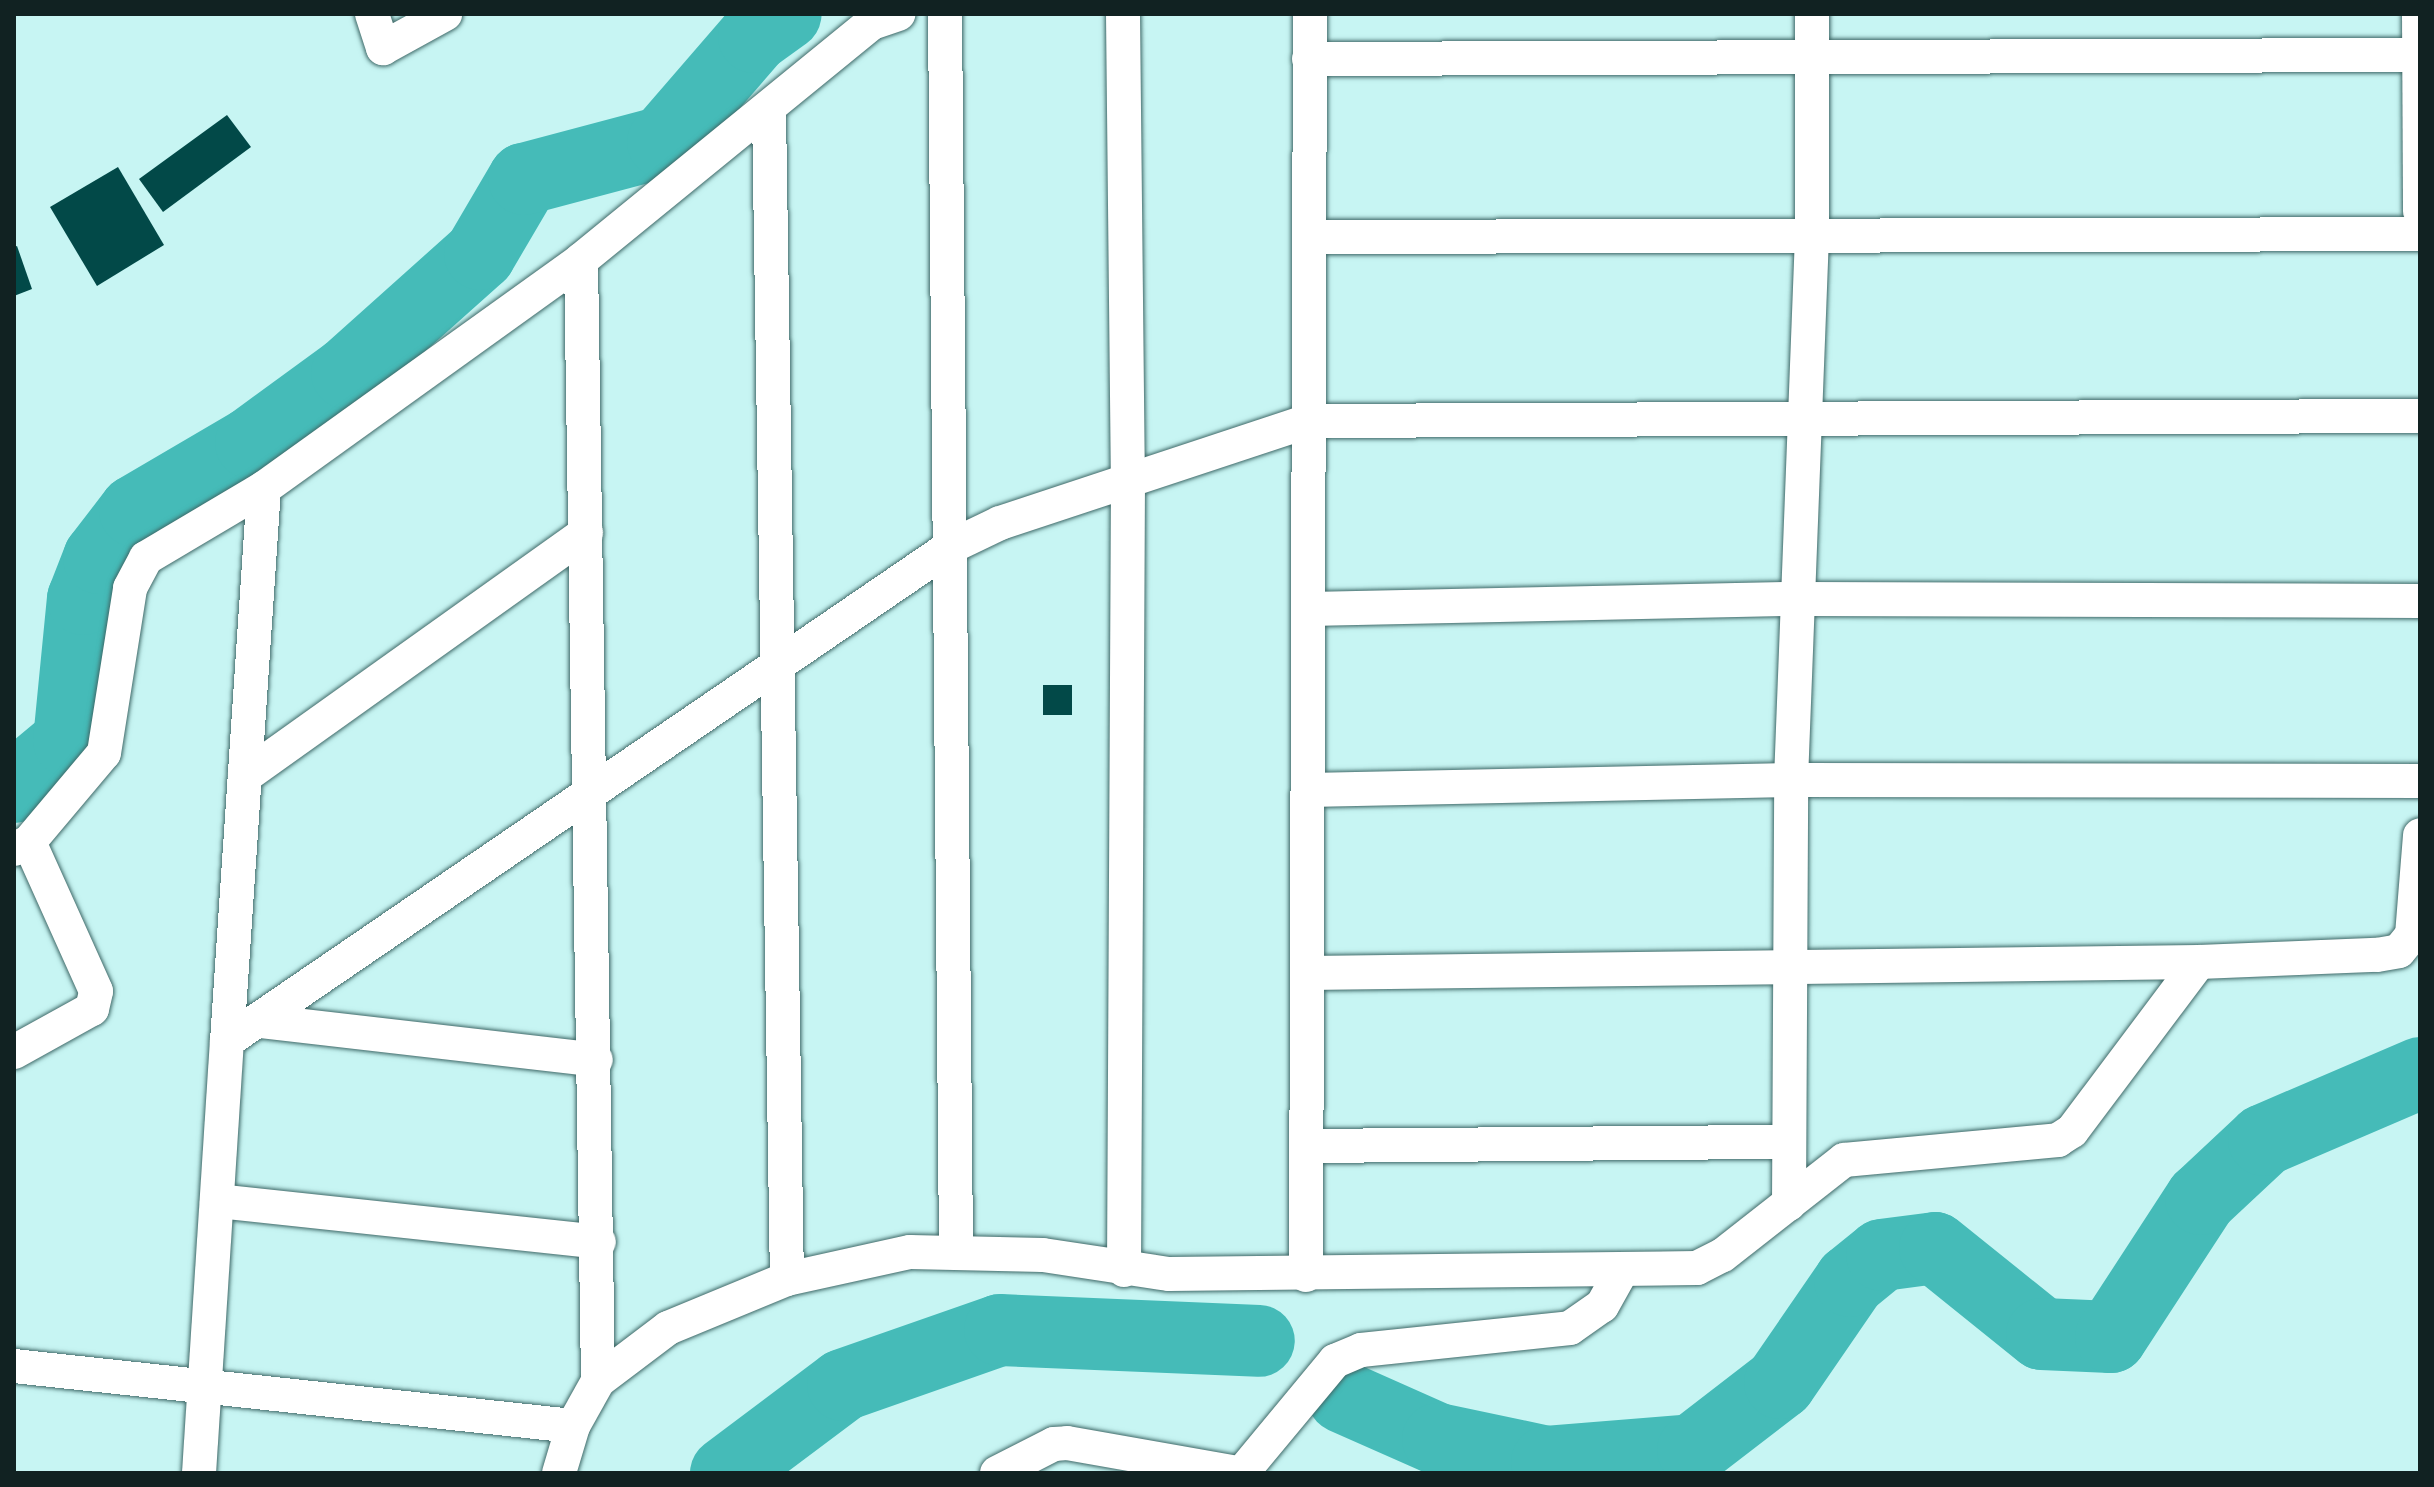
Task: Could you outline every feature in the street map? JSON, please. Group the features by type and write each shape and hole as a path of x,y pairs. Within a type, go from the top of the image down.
{"street":[{"path":"372,14 383,48 445,14"},
{"path":"14,1052 92,1009 96,991 21,846 104,753 137,570 146,558 264,488 581,260 769,111 872,23 898,14"},
{"path":"945,14 956,1253"},
{"path":"1123,14 1128,481 1124,1270"},
{"path":"1306,1275 1310,14"},
{"path":"1789,1204 1791,780 1812,236 1812,14"},
{"path":"2419,14 2420,211"},
{"path":"1309,59 2419,55"},
{"path":"769,111 787,1279"},
{"path":"1309,237 2420,234"},
{"path":"581,260 599,1242 598,1381"},
{"path":"227,1041 261,1021 591,792 778,669 950,547 1000,523 1309,421 2420,416"},
{"path":"199,1473 264,488"},
{"path":"245,776 586,533"},
{"path":"1309,609 1796,599 2420,601"},
{"path":"1308,790 1791,780 2420,781"},
{"path":"1307,973 2199,962 2399,951 2412,935 2420,835"},
{"path":"559,1473 573,1426 598,1381 668,1328 787,1279 910,1252 1043,1255 1124,1270 1306,1275 1697,1268 1789,1204 1844,1160 2058,1140 2072,1131 2199,962"},
{"path":"261,1021 596,1060"},
{"path":"1307,1146 1788,1142"},
{"path":"217,1201 599,1242"},
{"path":"997,1473 1054,1444 1096,1460 1240,1473 1335,1361 1361,1350 1570,1328 1602,1306 1622,1270"},
{"path":"14,1366 573,1426"}],"building":[{"path":"227,115 251,147 163,212 139,179"},
{"path":"118,167 164,245 97,286 50,207"},
{"path":"17,246 32,289 14,296 14,247"},
{"path":"1043,685 1072,685 1072,715 1043,715"}],"waterway":[{"path":"14,787 69,741 83,599 99,558 135,511 251,443 347,373 480,254 524,179 663,142 754,37 786,14"},
{"path":"1343,1397 1438,1439 1547,1462 1693,1450 1780,1383 1850,1281 1882,1255 1935,1248 2042,1334 2111,1337 2201,1199 2264,1140 2420,1073"},
{"path":"726,1473 843,1385 1000,1330 1259,1341"}]}
